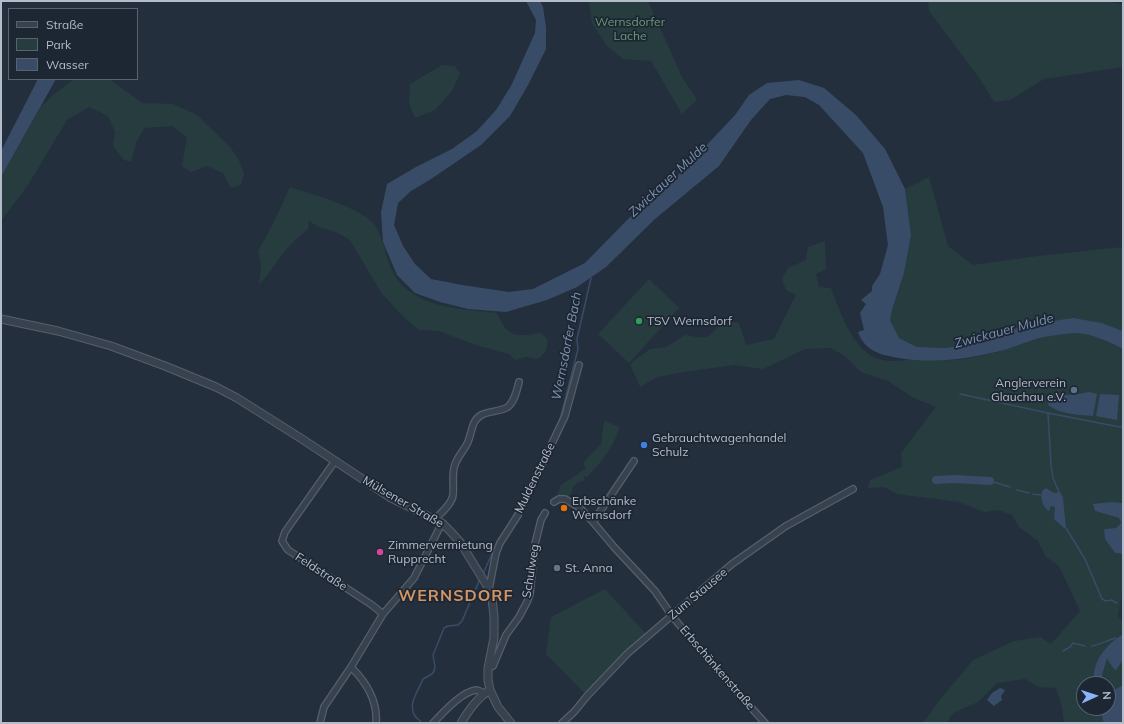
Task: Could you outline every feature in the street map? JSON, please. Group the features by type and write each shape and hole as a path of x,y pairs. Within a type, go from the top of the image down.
{"street":[{"name":"Mülsener Straße","path":"1,319 58,331 111,346 216,387 237,398 391,498 435,519 442,524 460,542 489,589 494,616 494,638 488,668 488,692 498,707 512,723"},
{"name":"Muldenstraße","path":"489,589 496,552 518,515 565,416 579,365"},
{"path":"435,519 444,511 453,497 454,467 467,445 471,429 476,419 488,412 506,408 511,403 519,382"},
{"name":"Feldstraße","path":"335,461 285,532 282,541 288,550 372,605 383,614"},
{"path":"593,522 634,461"},
{"name":"Zum Stausee","path":"562,723 628,653 732,564 786,526 853,489"},
{"name":"Erbschänkenstraße","path":"554,502 559,499 565,499 580,508 655,591 672,616 712,664 765,723"},
{"name":"Schulweg","path":"488,668 493,666 506,635 519,617 530,594 535,544 541,520 545,513"},
{"path":"320,723 324,707 351,667 383,614 414,578 442,524"},
{"path":"351,667 368,688 374,706 376,723"},
{"path":"433,723 443,712 466,694 476,690 488,692"},
{"path":"461,723 470,708 488,692"}],"green space":[{"name":"Wernsdorfer Lache","path":"589,1 648,1 682,77 697,100 682,114 651,61 623,59 607,46 592,23"},
{"path":"928,1 1103,1 1123,4 1123,67 1044,79 1010,100 994,102 980,79 929,11"},
{"path":"442,65 455,66 460,74 452,91 435,110 415,118 409,103 410,84"},
{"path":"73,80 110,80 142,103 173,104 197,115 230,147 238,158 244,173 241,185 231,188 223,173 207,166 191,172 182,166 187,137 172,126 144,128 136,143 131,162 124,160 113,146 115,132 108,116 89,107 67,120 28,185 1,221 1,177 41,107 53,95"},
{"path":"929,177 948,246 973,265 1037,256 1123,247 1123,331 1102,323 1027,325 968,344 946,348 917,347 899,338 890,320 904,273 911,235 905,189"},
{"path":"290,187 336,202 369,219 378,229 389,263 396,278 410,292 433,303 445,306 458,309 497,313 505,327 514,334 525,335 541,333 548,340 546,351 538,359 526,357 515,360 509,354 476,345 439,331 419,330 382,294 350,240 338,233 319,227 309,221 308,229 287,249 259,284 261,265 258,251 273,224"},
{"path":"825,241 826,269 816,274 819,287 831,288 851,333 863,349 875,358 893,361 963,359 984,355 1050,336 1069,333 1090,335 1123,349 1123,503 1112,502 1095,511 1119,518 1121,523 1116,528 1104,529 1105,539 1115,553 1123,554 1123,598 1121,599 1118,616 1123,621 1123,634 1106,648 1096,676 1076,676 1076,716 1102,716 1104,723 1064,723 1062,707 1056,688 1038,687 1025,679 997,683 978,702 953,713 947,723 923,723 938,702 973,660 1014,641 1040,637 1051,644 1080,611 1059,566 1046,557 1038,541 1019,527 1012,515 999,510 984,512 959,502 897,494 884,487 868,488 870,480 902,467 901,453 936,407 912,397 888,381 861,372 845,356 831,348 805,349 763,369 735,365 690,371 657,377 640,387 630,364 650,349 666,347 685,335 699,337 707,336 714,331 723,320 739,323 746,345 774,339 796,295 786,290 782,279 788,268 806,260 808,247"},
{"name":"TSV Wernsdorf","path":"649,279 679,308 629,363 598,334"},
{"path":"604,421 620,427 610,448 587,477 585,476 585,480 577,483 572,488 573,491 566,499 561,497 556,498 561,485 586,468 583,463 601,444"},
{"path":"605,589 648,636 587,696 546,654 551,617"},
{"path":"1107,659 1110,663 1119,664 1123,660 1123,685 1116,689 1116,676 1102,675"}],"water":[{"path":"526,1 540,1 543,7 546,27 546,49 510,116 481,145 411,191 398,203 394,225 403,246 415,264 431,279 509,292 533,289 585,263 636,211 667,187 735,115 749,95 767,83 799,80 824,88 856,115 885,149 905,189 911,235 904,273 890,320 899,338 917,347 946,348 968,344 1027,325 1073,318 1102,323 1123,331 1123,349 1093,336 1080,333 1044,337 1004,350 952,360 912,360 886,355 869,348 858,332 864,330 860,313 866,304 861,300 872,291 872,286 880,274 888,245 883,207 863,153 819,105 805,97 786,95 770,99 751,120 719,166 655,219 606,267 577,287 547,300 506,312 468,309 440,302 415,293 397,275 383,242 381,212 387,184 416,167 452,149 477,131 496,110 511,86 535,33 536,20"},
{"path":"37,80 55,80 1,177 1,151"},
{"path":"1089,392 1097,394 1093,416 1064,412 1048,405 1049,396 1054,394 1071,395"},
{"path":"1100,394 1119,395 1117,420 1096,416"},
{"path":"1046,488 1054,493 1060,492 1063,498 1066,528 1054,519 1055,507 1051,506 1049,511 1044,505 1041,494"},
{"path":"1112,502 1123,503 1123,554 1115,553 1105,539 1104,529 1116,528 1121,523 1119,518 1095,511 1093,504"},
{"path":"1123,634 1123,660 1116,670 1107,659 1102,676 1094,676 1097,661 1111,643"},
{"path":"1123,685 1123,723 1104,723 1102,716 1116,716 1116,689"},
{"path":"1000,688 1005,690 1001,696 1002,700 994,706 987,700 992,693"}],"waterway":[{"name":"Wernsdorfer Bach","path":"557,427 578,349 577,339 591,278"},
{"path":"960,394 1048,413 1120,427 1123,426"},
{"path":"1048,413 1051,465 1053,478 1059,492"},
{"name":"Wernsdorfer Bach","path":"513,517 554,432"},
{"path":"936,480 955,479 990,481"},
{"path":"990,481 1010,487"},
{"path":"1017,490 1029,493"},
{"path":"1033,494 1041,495"},
{"path":"1066,528 1085,559 1102,599 1106,601 1111,600 1117,603"},
{"name":"Wernsdorfer Bach","path":"483,574 499,538"},
{"name":"Wernsdorfer Bach","path":"422,723 413,711 412,707 414,697 423,679 432,674 434,671 435,667 433,655 444,628 458,625 462,621 480,579"},
{"path":"1092,646 1116,638"},
{"path":"1063,651 1070,647 1073,643 1085,646"}],"place":[{"name":"TSV Wernsdorf","path":"639,321"},
{"name":"Anglerverein Glauchau e.V.","path":"1074,390"},
{"name":"Gebrauchtwagenhandel Schulz","path":"644,445"},
{"name":"Erbschänke Wernsdorf","path":"564,508"},
{"name":"Zimmervermietung Rupprecht","path":"380,552"},
{"name":"St. Anna","path":"557,568"}],"district":[{"name":"WERNSDORF","path":"456,596"}],"water label":[{"name":"Zwickauer Mulde","path":"668,180"},
{"name":"Zwickauer Mulde","path":"1004,331"}]}
